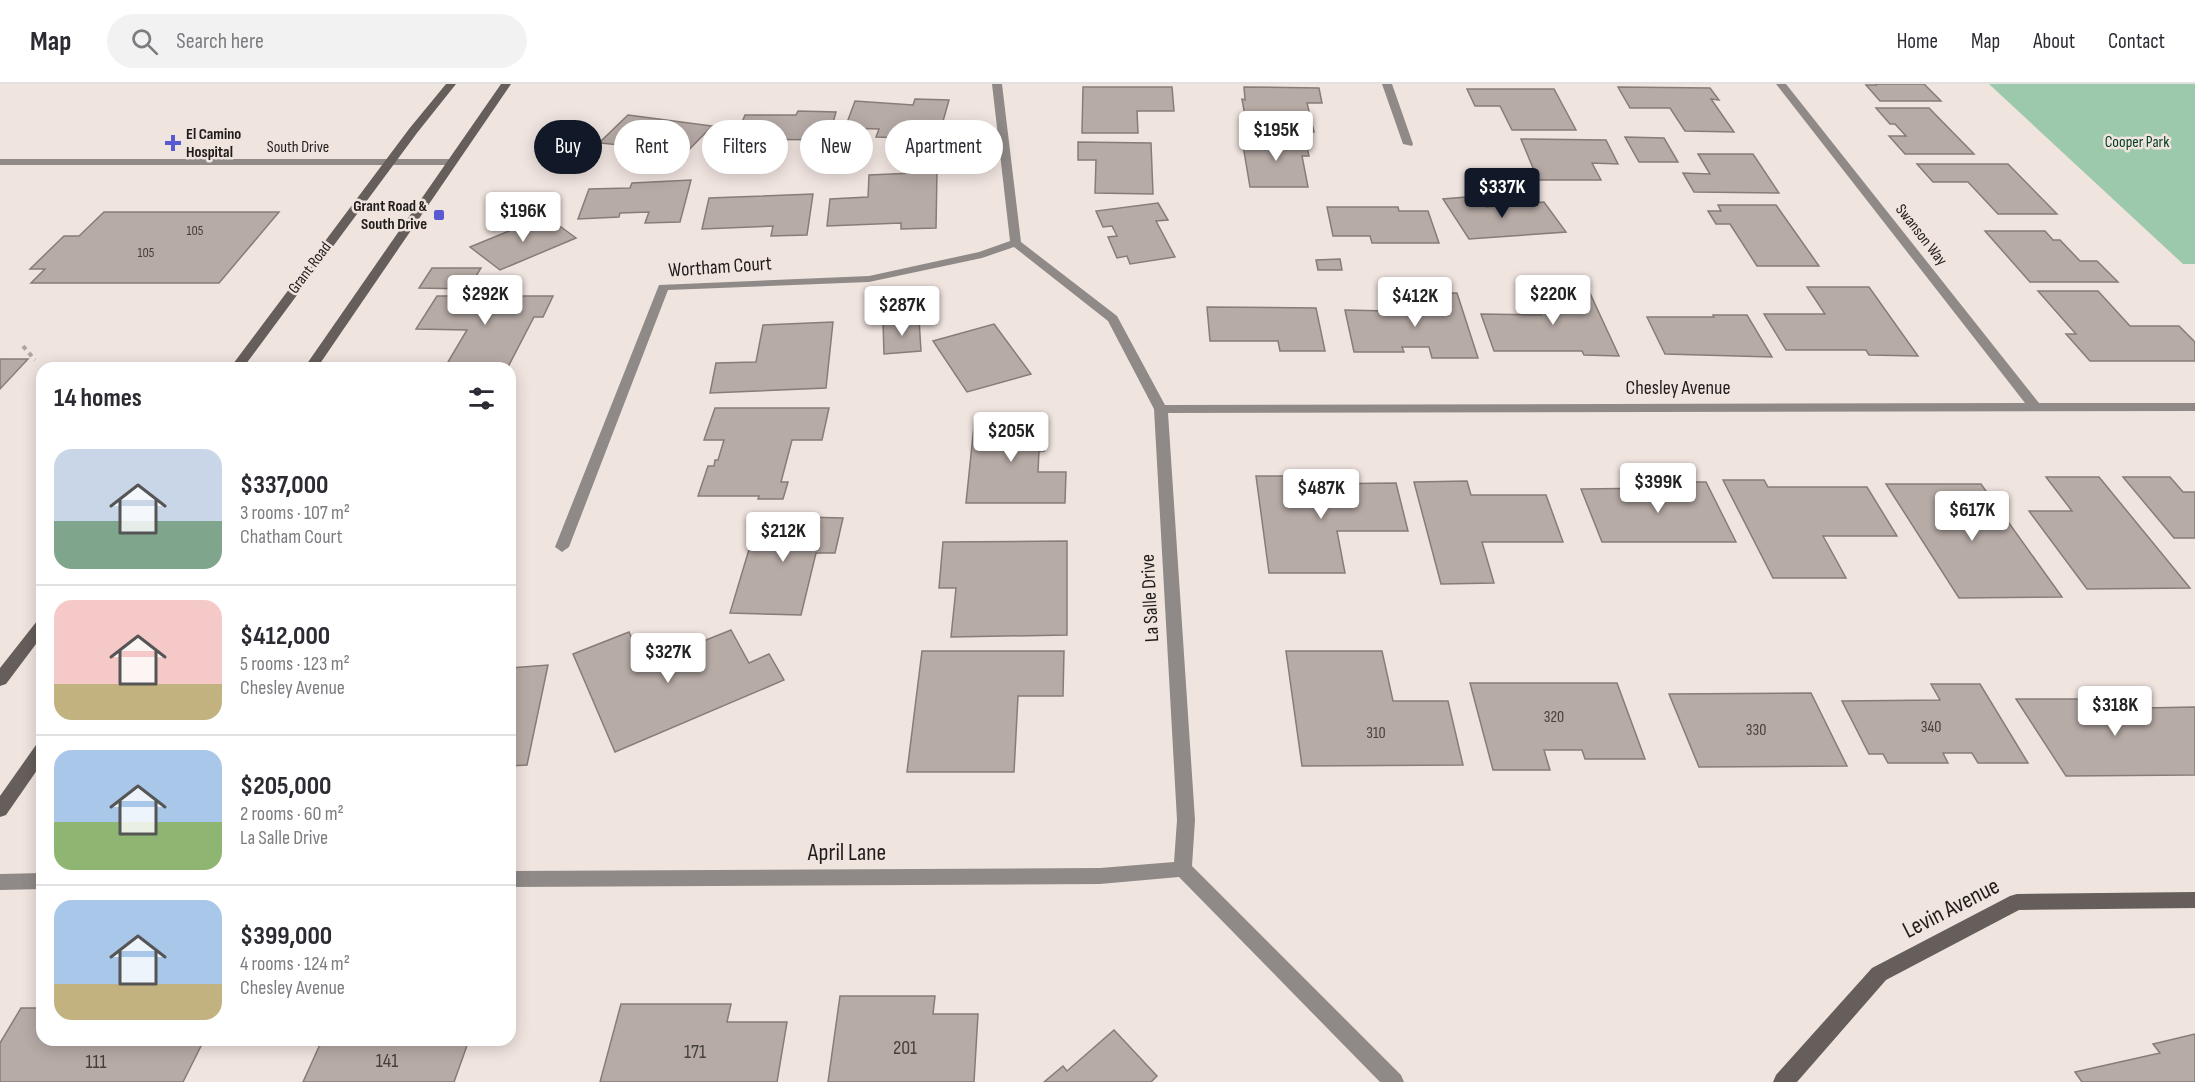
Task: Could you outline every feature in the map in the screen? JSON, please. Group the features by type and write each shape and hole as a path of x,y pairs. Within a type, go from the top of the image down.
{"main road":[{"name":"Grant Road","path":"240,362 451,84"},
{"path":"314,362 506,84"},
{"path":"0,680 36,633"},
{"path":"0,810 36,759"},
{"name":"Levin Avenue","path":"1783,1082 1879,974 2017,902 2195,900"}],"street":[{"path":"997,84 1016,243"},
{"path":"1387,84 1408,144"},
{"name":"Swanson Way","path":"1781,84 2034,406"},
{"name":"South Drive","path":"0,162 451,162"},
{"name":"La Salle Drive","path":"1016,243 1113,319 1161,409 1186,820 1183,869"},
{"name":"Wortham Court","path":"562,547 663,287 870,279 982,255 1016,243"},
{"name":"Chesley Avenue","path":"1161,409 2195,407"},
{"path":"1183,869 1394,1082"},
{"name":"April Lane","path":"516,879 1100,876 1183,869"},
{"path":"0,882 36,880"}],"path":[{"path":"23,346 35,360"}],"green space":[{"name":"Cooper Park","path":"1989,84 2195,84 2195,264 2183,264"}],"building":[{"path":"1875,84 1924,84 1941,101 1880,101 1866,85 1877,85"},
{"path":"1083,87 1172,87 1174,111 1137,111 1138,133 1082,133"},
{"path":"1244,87 1319,88 1322,103 1307,103 1314,132 1260,132 1258,116 1245,116 1242,99 1245,100"},
{"path":"1618,87 1710,88 1719,100 1711,99 1734,132 1685,131 1670,108 1630,108"},
{"path":"1467,89 1554,89 1576,130 1512,130 1500,106 1475,106"},
{"path":"915,99 949,100 943,120 885,120 885,137 876,137 879,129 873,129 873,120 848,120 855,101 913,105"},
{"path":"1876,108 1929,108 1974,154 1905,154 1889,136 1906,136 1895,124 1890,124"},
{"path":"798,111 836,112 834,120 800,120 800,140 788,140 788,120 743,120 745,115 796,115"},
{"path":"628,115 666,120 623,120"},
{"path":"690,123 702,125 702,136 690,149"},
{"path":"614,129 614,144 602,143 602,140"},
{"path":"1625,137 1664,138 1678,162 1639,162"},
{"path":"1242,139 1305,139 1309,156 1302,156 1308,187 1250,187"},
{"path":"1521,139 1606,140 1618,164 1592,163 1601,180 1538,180"},
{"path":"1078,142 1151,143 1153,194 1095,193 1096,160 1078,160"},
{"path":"1698,154 1753,154 1779,193 1694,192 1683,173 1710,174"},
{"path":"1917,164 2008,164 2057,214 1998,214 1968,182 1933,182"},
{"path":"937,174 936,228 901,229 901,223 827,226 830,199 868,197 869,175"},
{"path":"691,180 680,222 645,223 649,212 620,213 619,217 578,219 589,189 630,188 632,183"},
{"path":"813,194 807,235 771,236 773,226 702,229 709,198"},
{"path":"1478,196 1486,207 1544,202 1566,232 1469,239 1443,199"},
{"path":"1158,203 1168,220 1156,221 1175,257 1130,264 1127,256 1117,258 1108,237 1117,236 1112,226 1103,227 1096,211"},
{"path":"1718,205 1776,205 1819,266 1757,266 1730,224 1716,224 1708,211 1721,211"},
{"path":"1327,207 1398,207 1399,211 1428,211 1439,243 1372,243 1370,236 1333,236"},
{"path":"104,212 279,212 219,283 31,283 45,269 30,269 64,236 79,236"},
{"path":"546,216 576,238 500,270 470,247"},
{"path":"1985,231 2045,231 2053,240 2060,240 2080,261 2097,261 2118,282 2030,282"},
{"path":"1340,259 1342,270 1318,270 1316,260"},
{"path":"432,268 481,268 468,289 419,288"},
{"path":"1807,287 1869,287 1918,356 1869,355 1866,350 1786,350 1764,314 1825,314"},
{"path":"1531,288 1588,289 1619,356 1584,355 1582,351 1494,351 1481,314 1541,315"},
{"path":"2038,291 2098,291 2130,326 2179,326 2195,342 2195,361 2090,361 2066,334 2076,334"},
{"path":"1413,293 1457,293 1478,358 1432,358 1429,347 1402,347 1404,352 1354,352 1345,310 1388,311 1387,306 1417,306"},
{"path":"437,296 553,296 543,317 534,317 511,362 448,362 467,330 416,329"},
{"path":"1207,307 1316,308 1325,351 1280,351 1278,341 1210,341"},
{"path":"1713,315 1747,315 1772,357 1665,354 1647,317 1714,317"},
{"path":"919,319 921,351 884,354 883,322"},
{"path":"833,322 826,388 710,393 716,363 756,362 763,325"},
{"path":"994,324 1031,374 967,392 933,341"},
{"path":"0,359 28,359 0,389"},
{"path":"715,408 829,408 822,440 792,440 781,482 788,482 783,499 758,499 759,496 698,496 708,466 714,466 715,460 718,460 724,440 704,440"},
{"path":"975,416 1045,416 1044,451 1039,451 1038,472 1066,472 1065,503 966,503"},
{"path":"1256,476 1312,476 1314,484 1396,483 1408,531 1337,531 1345,573 1269,573"},
{"path":"2046,477 2099,477 2190,588 2087,589 2029,511 2072,511"},
{"path":"2123,477 2170,477 2183,492 2195,492 2195,538 2174,538"},
{"path":"1723,480 1764,480 1768,487 1867,487 1897,536 1823,536 1846,578 1773,578"},
{"path":"1467,481 1471,495 1546,495 1563,542 1482,542 1494,583 1441,584 1414,482"},
{"path":"1657,482 1706,482 1736,542 1602,542 1581,489 1660,488"},
{"path":"1886,484 1981,484 2062,597 1959,598"},
{"path":"759,516 843,518 835,553 816,553 801,615 730,613"},
{"path":"1067,541 1067,635 951,637 956,588 939,588 943,542"},
{"path":"731,630 749,663 769,654 784,680 615,752 573,654 629,632 644,665"},
{"path":"922,651 1064,651 1063,696 1018,696 1014,772 907,772"},
{"path":"1286,651 1382,651 1393,701 1448,701 1463,765 1302,766"},
{"path":"548,665 527,765 516,766 516,668"},
{"path":"1470,683 1617,683 1645,759 1585,759 1582,750 1544,750 1550,770 1493,770"},
{"path":"1931,684 1980,684 2028,763 1978,763 1972,753 1943,753 1948,763 1888,763 1883,754 1869,754 1842,701 1940,700"},
{"path":"1811,693 1847,766 1699,767 1669,694"},
{"path":"2016,699 2136,699 2143,708 2195,707 2195,775 2066,776"},
{"path":"840,996 935,996 933,1014 978,1014 974,1082 828,1082"},
{"path":"621,1004 731,1004 727,1022 787,1022 777,1082 600,1082"},
{"path":"21,1008 36,1008 36,1046 201,1046 183,1082 0,1082 0,1043"},
{"path":"1114,1030 1157,1076 1151,1082 1044,1082 1063,1066 1067,1071"},
{"path":"2195,1034 2195,1082 2082,1082 2075,1072 2160,1053 2153,1044"},
{"path":"319,1046 467,1046 454,1082 303,1082"}],"place":[{"name":"El Camino Hospital","path":"173,143"},
{"name":"Grant Road & South Drive","path":"439,215"}]}
